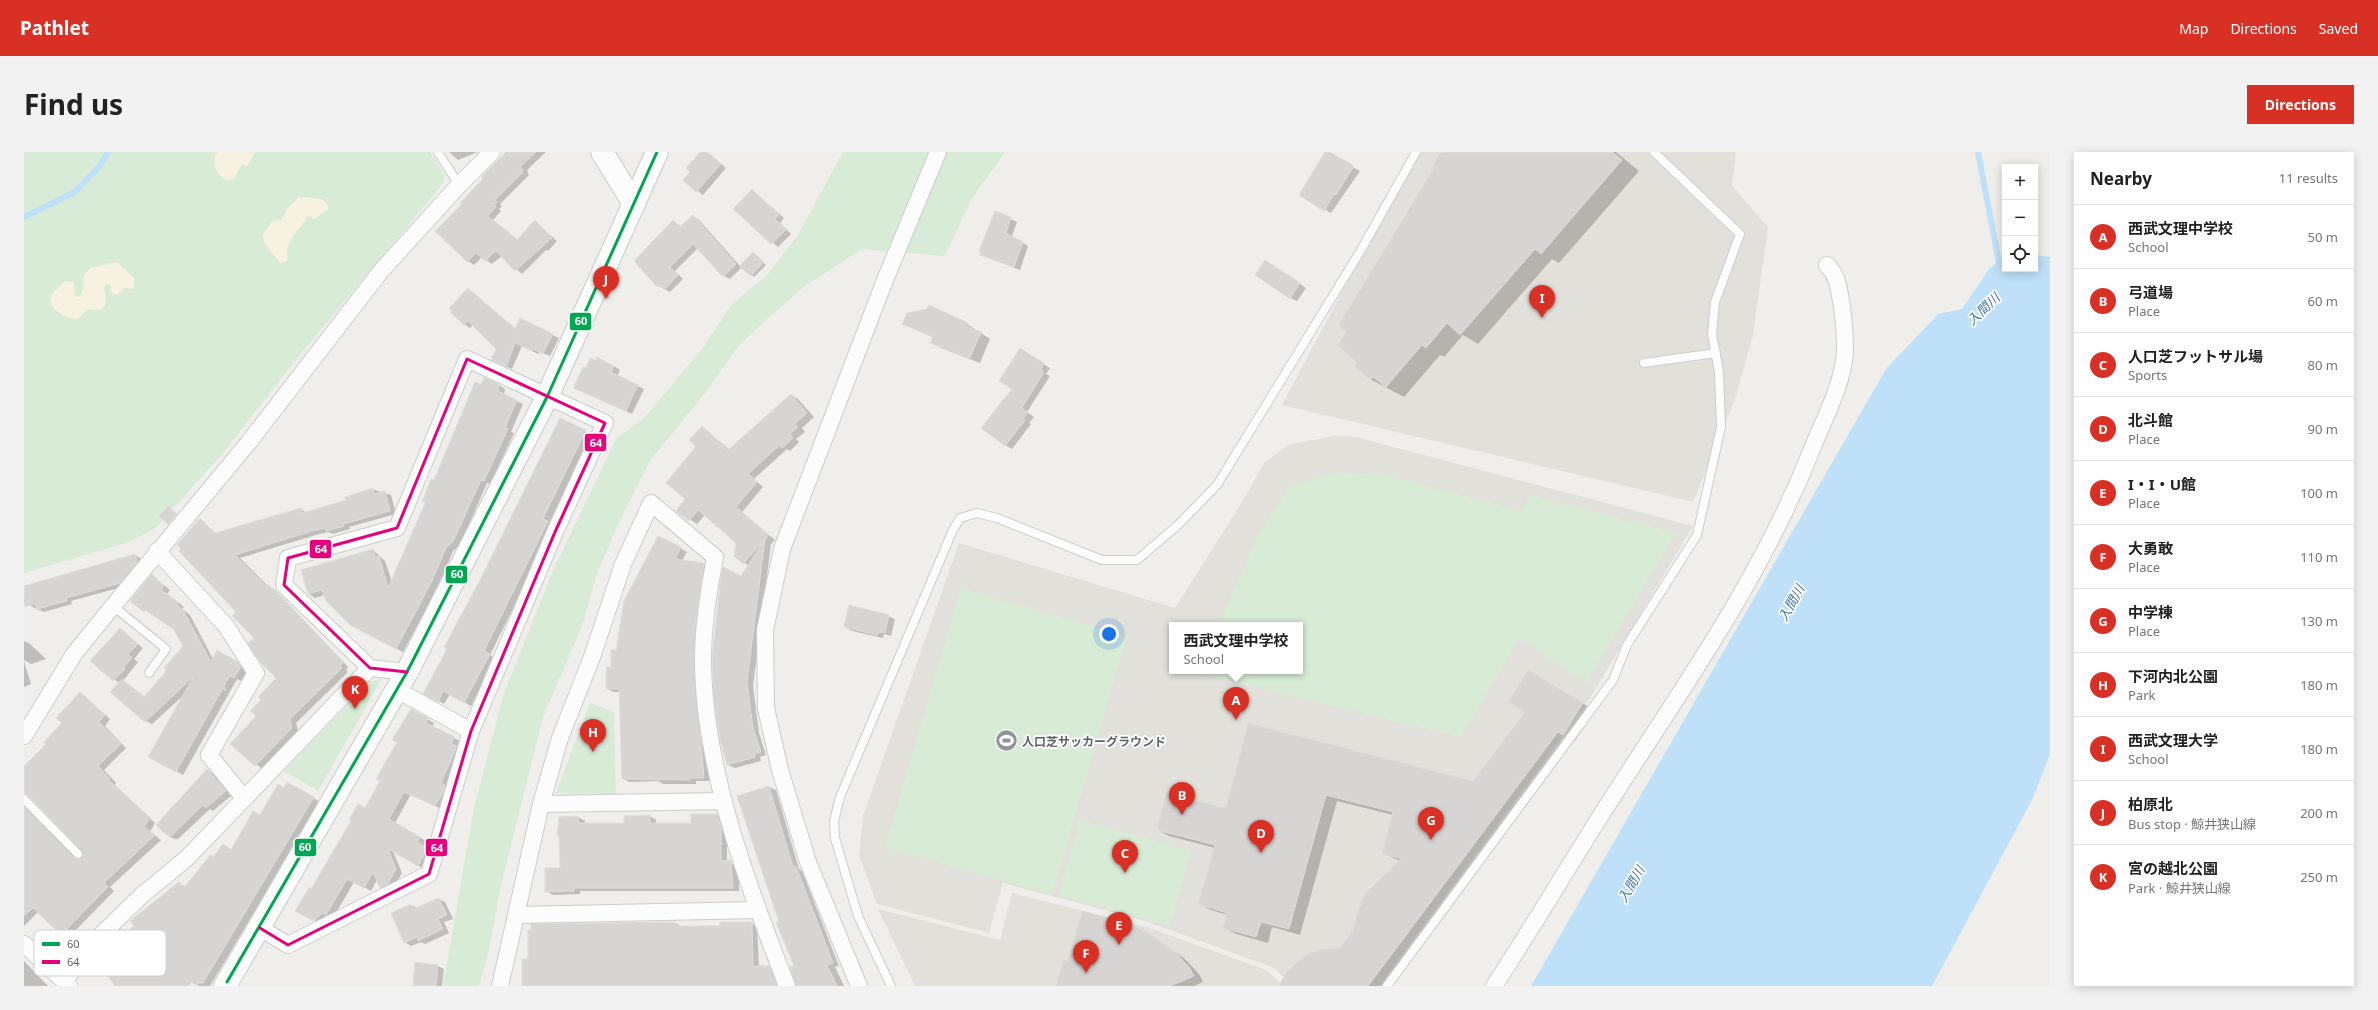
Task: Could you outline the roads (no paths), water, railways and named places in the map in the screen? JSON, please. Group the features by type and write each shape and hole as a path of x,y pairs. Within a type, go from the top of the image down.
{"main road":[{"path":"602,152 634,204"},
{"path":"225,986 402,681 547,397 657,152"}],"street":[{"path":"24,736 74,654 112,606 249,442 381,272 459,185 492,152"},
{"path":"859,986 808,862 780,770 766,708 765,630 782,549 885,280 938,152"},
{"path":"1494,986 1603,812 1724,626 1760,562 1801,477 1836,388 1845,353 1843,319 1838,280 1835,273 1827,265"},
{"path":"260,928 288,946 429,874 471,731 555,532 605,423 467,359 397,528 288,558 284,585 370,668 402,681 471,731"},
{"path":"500,986 541,804 560,738 592,657 623,564 651,503 715,557 704,619 704,690 712,749 724,801 758,910 787,986"},
{"path":"158,551 226,626 256,673 209,755 244,798"},
{"path":"106,930 141,896 187,858 370,668"},
{"path":"541,804 724,801"},
{"path":"516,915 758,910"},
{"path":"24,944 34,954"},
{"path":"58,976 66,984"}],"lane":[{"path":"438,152 459,185"},
{"path":"891,986 858,916 835,838 834,821 840,797 952,532 960,518 977,513 997,518 1102,560 1137,560 1178,525 1217,485 1361,250 1416,152"},
{"path":"1387,986 1613,680 1627,645 1697,535 1721,427 1716,353 1712,334 1715,302 1740,234 1654,152"},
{"path":"1644,363 1716,353"},
{"path":"112,606 166,649 149,673"},
{"path":"24,799 78,854"}],"water":[{"name":"入間川","path":"2038,255 2050,257 2050,754 2033,798 1932,986 1531,986 1886,369 1938,314 1962,309 1989,269 2002,259 2002,272 2038,272"}],"waterway":[{"path":"24,217 75,192 99,167 108,152"},
{"path":"1978,152 2000,268"}],"place":[{"name":"柏原北","path":"606,299"},
{"name":"西武文理大学","path":"1542,318"},
{"name":"宮の越北公園","path":"355,709"},
{"name":"西武文理中学校","path":"1236,720"},
{"name":"人口芝サッカーグラウンド","path":"1006,741"},
{"name":"下河内北公園","path":"593,752"},
{"name":"弓道場","path":"1182,815"},
{"name":"中学棟","path":"1431,840"},
{"name":"北斗館","path":"1261,853"},
{"name":"人口芝フットサル場","path":"1125,873"},
{"name":"I・I・U館","path":"1119,945"},
{"name":"大勇敢","path":"1086,973"}]}
